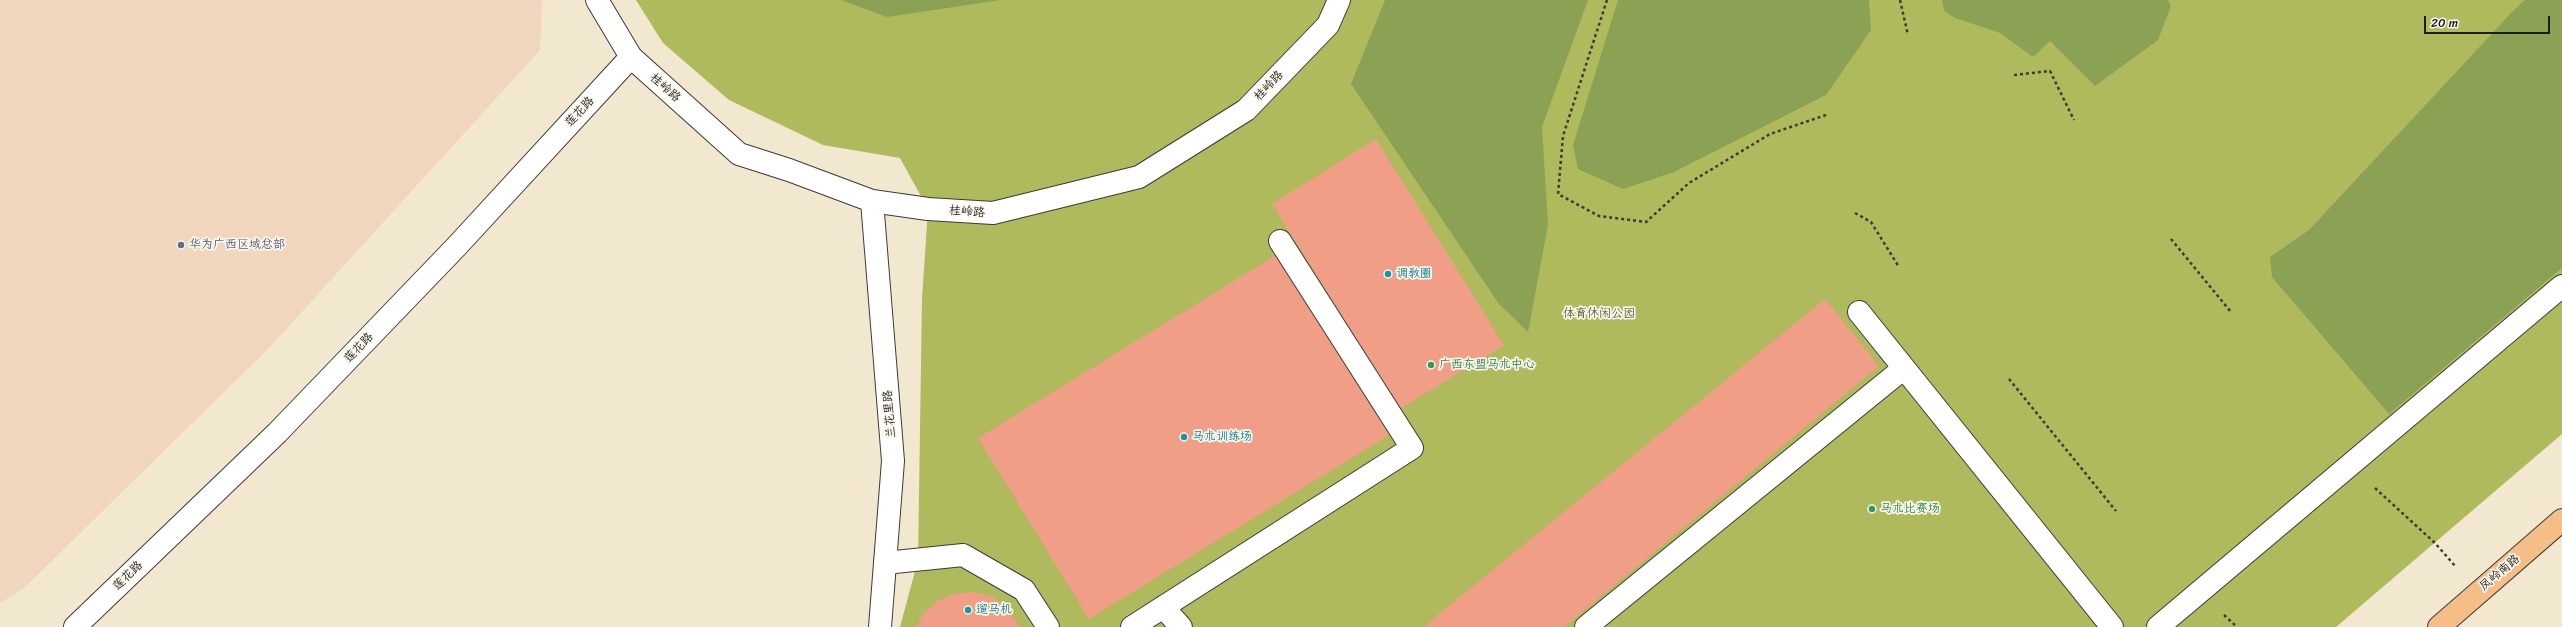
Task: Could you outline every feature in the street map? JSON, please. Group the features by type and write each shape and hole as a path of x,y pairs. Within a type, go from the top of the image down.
{"main road":[{"name":"凤岭南路","path":"2439,627 2477,592 2562,520"}],"street":[{"name":"桂岭路","path":"597,0 630,57 739,154 789,170 872,201 928,209 992,213 1139,177 1246,110 1328,25 1339,0"},
{"name":"莲花路","path":"75,627 277,433 456,247 630,57"},
{"name":"兰花里路","path":"872,201 894,461 880,627"},
{"path":"1132,627 1412,448 1280,241"},
{"path":"2158,627 2562,286"},
{"path":"1859,312 2112,627"},
{"path":"1586,627 1904,368"},
{"path":"885,563 963,554 1024,590 1048,627"},
{"path":"1163,607 1180,627"}],"path":[{"path":"1607,0 1563,136 1558,194 1598,216 1646,222 1690,183 1770,134 1826,115"},
{"path":"1900,0 1908,34"},
{"path":"2014,75 2050,71 2074,120"},
{"path":"1855,213 1871,222 1899,267"},
{"path":"2171,239 2231,312"},
{"path":"2009,379 2116,511"},
{"path":"2374,487 2434,543 2477,592"},
{"path":"2218,610 2237,627"}],"shaded area":[{"name":"华为广西区域总部","path":"0,0 541,0 542,3 540,50 268,349 23,589 0,603"}],"green space":[{"name":"体育休闲公园","path":"636,0 2562,0 2562,434 2336,627 900,627 918,560 922,299 928,209 900,158 823,145 729,100 663,43"},
{"path":"841,0 1001,0 887,17"},
{"path":"1385,0 1588,0 1542,127 1548,225 1528,332 1499,304 1351,84"},
{"path":"1618,0 1869,0 1871,30 1826,95 1672,173 1623,189 1578,169 1573,145"},
{"path":"1942,0 2168,0 2171,6 2158,40 2095,86 2050,41 2033,57 2000,33 1955,18 1944,11"},
{"path":"2525,0 2562,0 2562,268 2389,414 2272,277 2270,257 2309,230 2512,12"}],"building":[{"name":"调教圈","path":"1376,139 1504,345 1400,409 1272,204"},
{"name":"马术训练场","path":"1278,254 1389,435 1089,619 978,438"},
{"path":"1825,299 1879,366 1564,627 1423,627"},
{"name":"遛马机","path":"973,592 991,596 1007,607 1020,627 916,627 923,614 937,601 954,594"}],"place":[{"name":"华为广西区域总部","path":"181,245"},
{"name":"调教圈","path":"1388,274"},
{"name":"广西东盟马术中心","path":"1431,365"},
{"name":"马术训练场","path":"1184,437"},
{"name":"马术比赛场","path":"1872,509"},
{"name":"遛马机","path":"968,610"}]}
